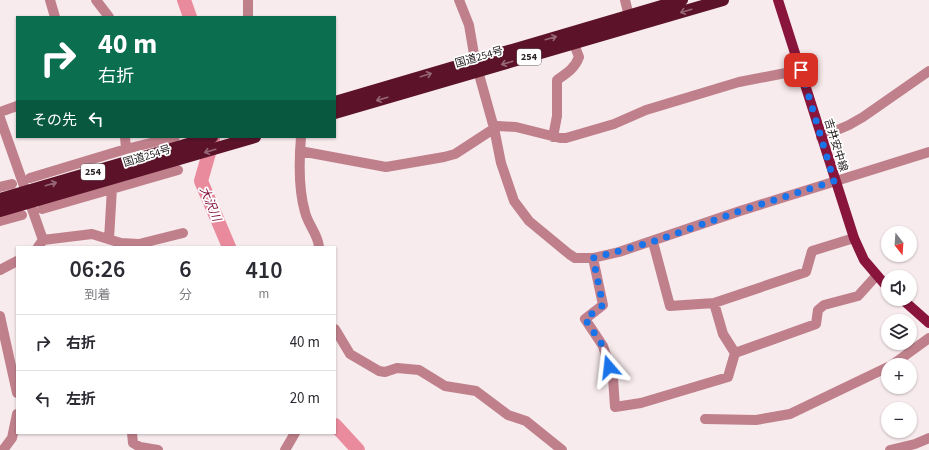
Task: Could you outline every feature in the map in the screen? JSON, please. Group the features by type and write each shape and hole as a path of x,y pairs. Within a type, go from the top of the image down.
{"highway":[{"name":"国道254号","path":"336,113 682,0"},
{"name":"国道254号","path":"336,102 476,66 574,44 723,0"},
{"name":"国道254号","path":"0,211 27,197 79,176 208,138"},
{"name":"国道254号","path":"0,199 27,197 183,158 252,138"}],"main road":[{"name":"吉井安中線","path":"778,0 801,70 834,181 854,238 864,260 881,281"},
{"path":"911,306 928,319"}],"street":[{"path":"50,0 55,16"},
{"path":"96,0 108,16"},
{"path":"248,0 248,16"},
{"path":"458,0 468,25 476,66 494,128 501,163 514,201 519,210 529,221 575,258 593,258 652,242 740,211 929,152"},
{"path":"625,0 629,16"},
{"path":"553,137 557,116 557,80 570,71 580,57 574,44"},
{"path":"300,151 352,161 391,166 455,154 498,126 516,127 553,137 566,138 614,124 646,110 739,82 801,70"},
{"path":"821,137 849,125 863,117 929,71"},
{"path":"0,112 16,106"},
{"path":"0,118 27,197 40,243 92,234 107,241 139,246 183,234"},
{"path":"125,138 126,149"},
{"path":"30,178 126,149 172,138"},
{"path":"301,138 301,194 305,214 316,234 319,246"},
{"path":"79,176 100,158"},
{"path":"42,209 178,170"},
{"path":"0,187 12,184"},
{"path":"107,241 112,188"},
{"path":"0,221 22,215"},
{"path":"652,242 670,306 714,303 806,272 812,251 854,238"},
{"path":"593,258 603,305 585,319 603,346 613,378 615,407 641,403 728,377 734,352 723,334 714,303"},
{"path":"0,270 16,262"},
{"path":"734,352 816,324 818,310 824,305 858,296 876,276"},
{"path":"0,316 16,388"},
{"path":"336,331 350,354 379,372 385,372 397,368 419,370 445,386 476,391 508,415 526,421 562,450"},
{"path":"902,358 929,338"},
{"path":"705,419 756,420 790,414 881,370"},
{"path":"4,450 12,438 16,419"},
{"path":"132,434 134,444 136,446 158,450"},
{"path":"284,450 294,434"},
{"path":"890,450 915,444 929,438"}],"waterway":[{"name":"大沢川","path":"184,0 190,16"},
{"name":"大沢川","path":"213,139 201,181 229,246"},
{"name":"大沢川","path":"336,426 358,450"}],"route":[{"path":"609,367 603,346 585,319 603,305 593,258 652,242 740,211 834,181 801,70"}]}
